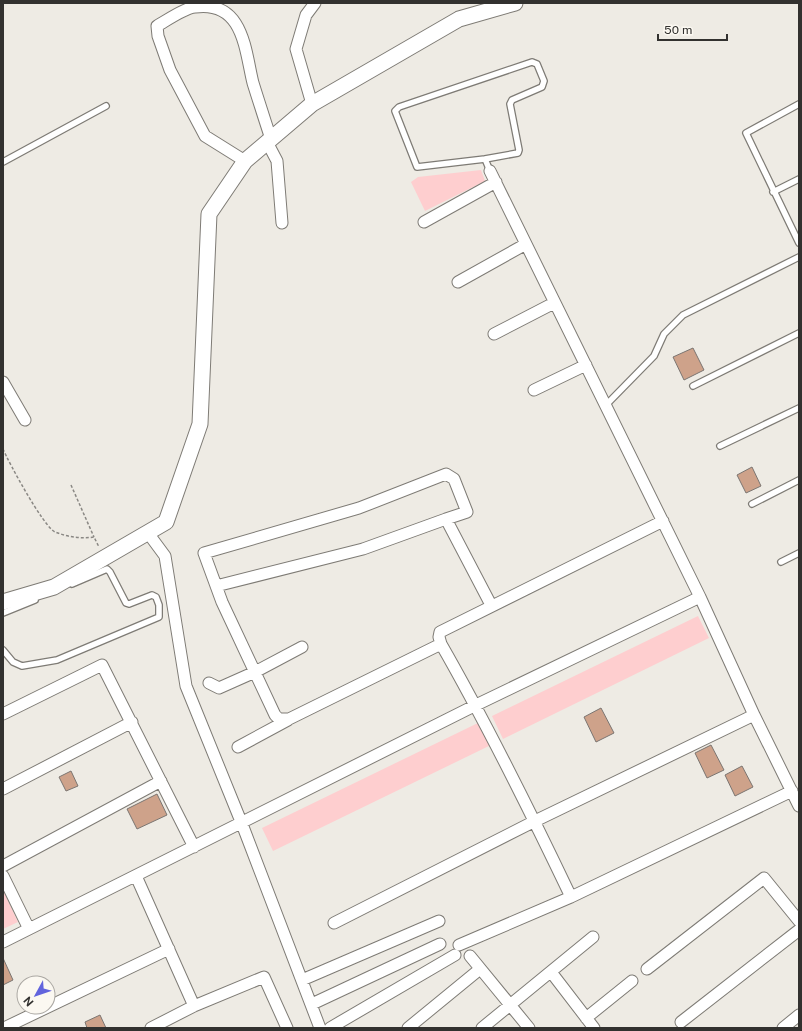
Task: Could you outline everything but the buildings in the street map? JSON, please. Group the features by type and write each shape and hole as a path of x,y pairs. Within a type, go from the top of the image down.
{"street":[{"path":"312,104 296,49 306,15 315,3"},
{"path":"3,602 54,587 166,522 200,424 209,214 245,160 312,104 459,19 515,3"},
{"path":"245,160 205,136 170,70 158,36 156,26 193,7 210,6 226,13 240,28 269,141 277,161 282,223"},
{"path":"490,171 700,597 754,714 799,806"},
{"path":"424,222 496,182"},
{"path":"458,282 526,244"},
{"path":"494,334 554,303"},
{"path":"534,390 586,365"},
{"path":"3,382 25,420"},
{"path":"216,586 363,549 468,512 454,478 446,474 359,508 204,553 216,586 275,715 279,719 289,720"},
{"path":"446,519 491,605"},
{"path":"571,897 535,821 476,706 441,644 439,637 440,632 491,605 663,521"},
{"path":"148,533 165,556 186,686 242,824 320,1028"},
{"path":"3,942 476,706 700,597"},
{"path":"238,747 441,644"},
{"path":"209,683 219,688 255,672 302,647"},
{"path":"3,714 102,665 162,781 194,847"},
{"path":"334,922 535,821 754,714"},
{"path":"3,789 132,722"},
{"path":"3,866 162,781"},
{"path":"330,1028 457,950 792,792"},
{"path":"3,876 29,929"},
{"path":"136,876 194,1006"},
{"path":"647,969 764,878 799,921"},
{"path":"302,980 439,921"},
{"path":"681,1022 799,930"},
{"path":"482,1028 593,937"},
{"path":"312,1004 440,944"},
{"path":"4,1028 169,949"},
{"path":"470,956 529,1028"},
{"path":"408,1028 480,969"},
{"path":"551,972 594,1028"},
{"path":"151,1028 194,1006 264,977 287,1028"},
{"path":"586,1018 632,981"},
{"path":"783,1028 799,1015"}],"lane":[{"path":"535,62 544,84 542,87 512,100 510,104 519,150 518,153 485,159 417,167 395,111 398,107 535,62"},
{"path":"799,104 746,133 773,192 799,243"},
{"path":"3,162 106,106"},
{"path":"485,159 490,171"},
{"path":"773,192 799,179"},
{"path":"606,404 654,356 664,334 683,315 799,257"},
{"path":"693,386 799,333"},
{"path":"720,446 799,408"},
{"path":"752,504 799,480"},
{"path":"781,562 799,553"},
{"path":"3,613 107,569 126,603 129,604 152,595 156,597 160,613 156,619 57,660 22,666 13,662 3,650"}],"path":[{"path":"3,449 30,500 54,531 81,539 94,536"},
{"path":"71,485 105,558"}],"shaded area":[{"path":"481,170 485,181 425,211 411,182 418,177"},
{"path":"698,616 709,638 503,739 492,716"},
{"path":"480,722 491,745 273,851 262,828"},
{"path":"3,890 18,922 3,929"}]}
